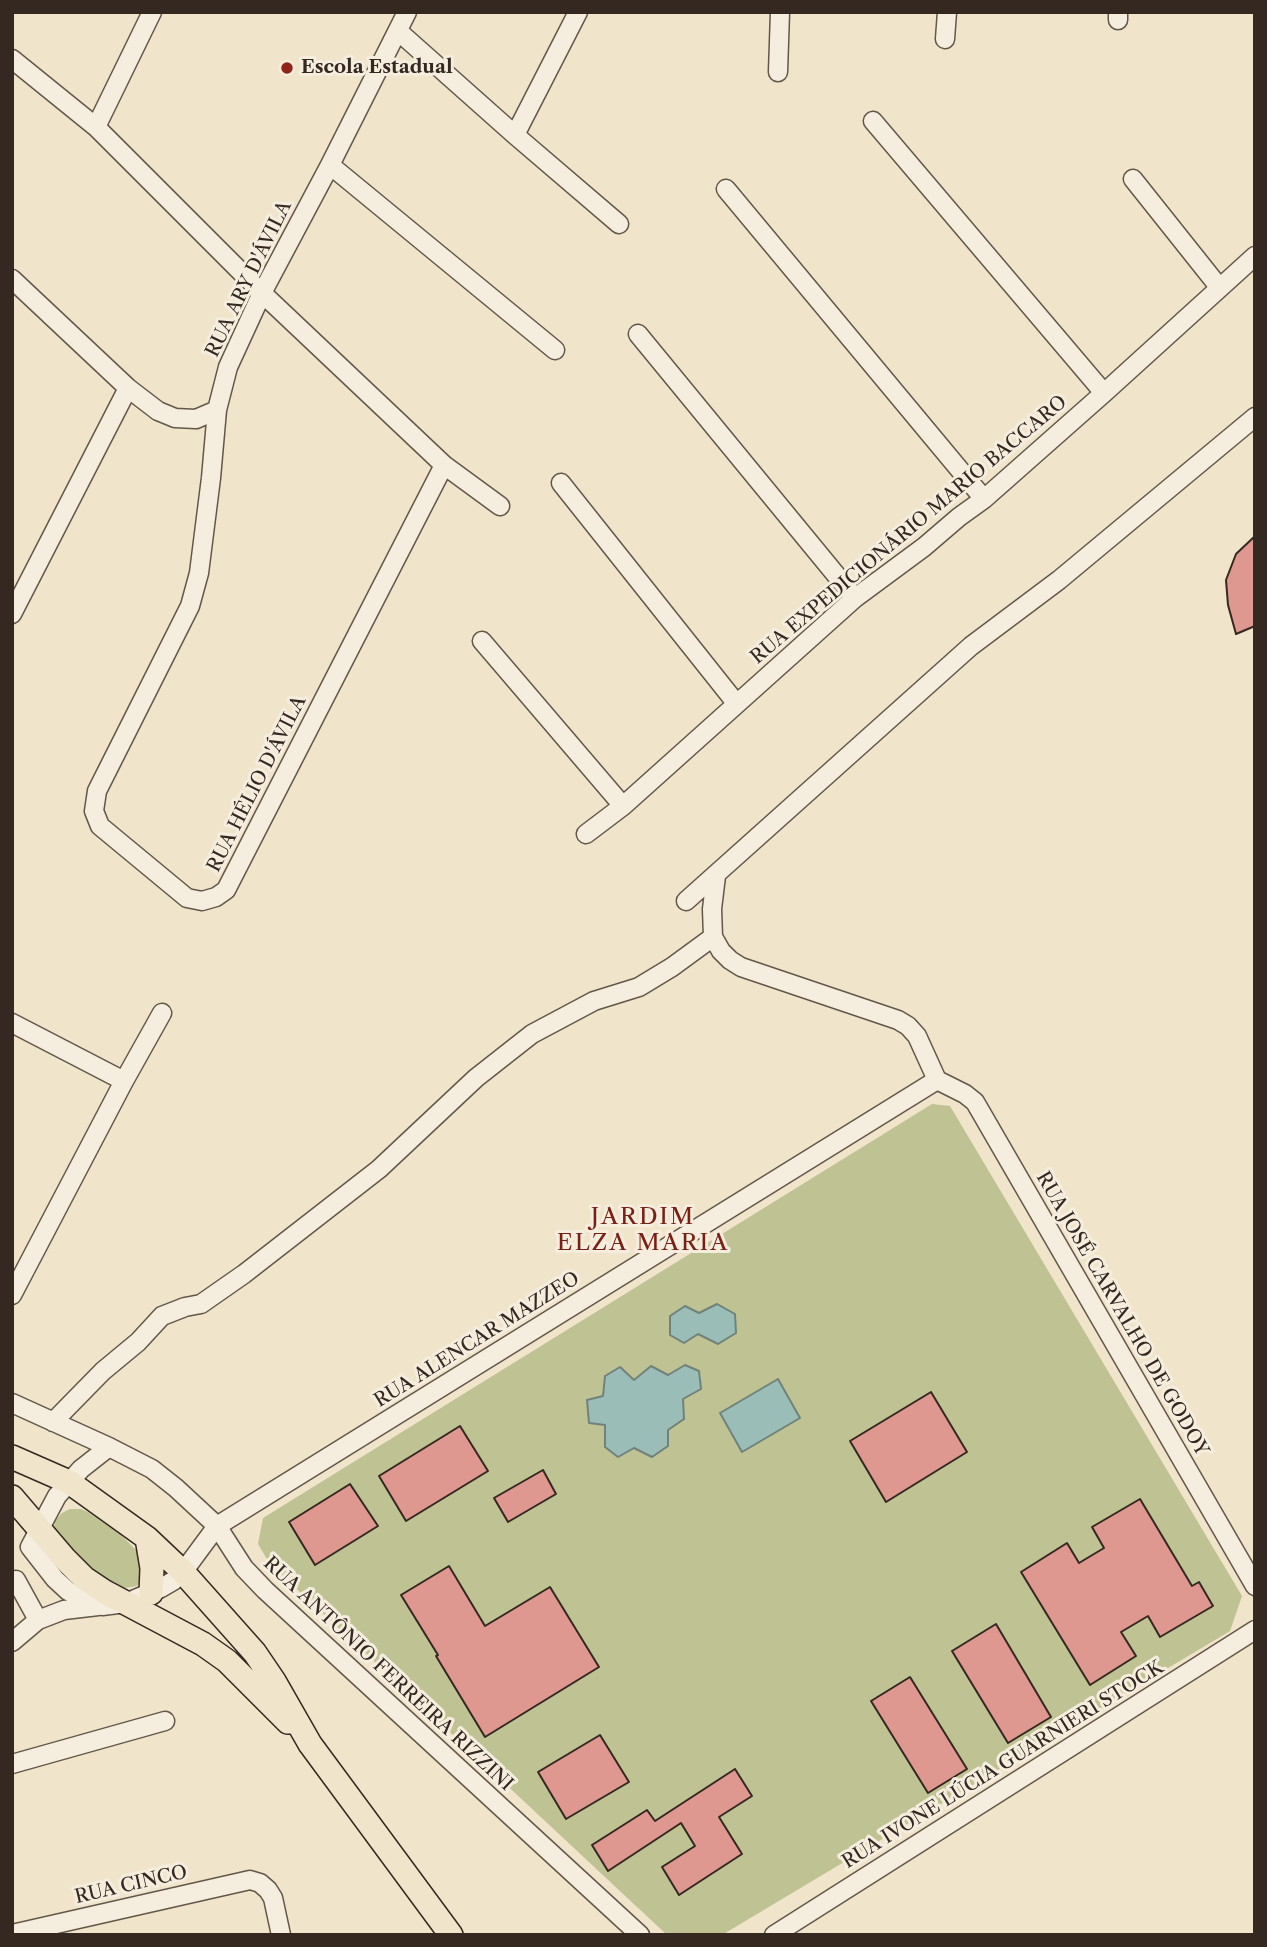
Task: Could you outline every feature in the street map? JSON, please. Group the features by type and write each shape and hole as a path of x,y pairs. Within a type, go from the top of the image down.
{"main road":[{"path":"12,1457 69,1482 147,1538 183,1572 255,1653 310,1744 450,1935"},
{"path":"12,1497 34,1537 105,1592 203,1644 227,1661 310,1744"},
{"path":"147,1538 151,1592"}],"street":[{"path":"96,127 152,12"},
{"name":"RUA ARY D'ÁVILA","path":"217,411 229,367 262,293 407,12"},
{"path":"514,135 578,12"},
{"path":"778,72 780,12"},
{"path":"945,39 947,12"},
{"path":"398,31 619,224"},
{"path":"12,59 96,127 262,293 444,465 500,506"},
{"path":"873,121 1104,393"},
{"path":"330,165 555,350"},
{"path":"1133,179 1219,286"},
{"path":"726,189 984,499"},
{"name":"RUA EXPEDICIONÁRIO MARIO BACCARO","path":"586,834 623,806 855,598 984,499 1255,256"},
{"path":"12,279 128,388 158,411 175,418 196,419 217,411"},
{"path":"638,334 855,598"},
{"path":"12,614 128,388"},
{"name":"RUA HÉLIO D'ÁVILA","path":"217,411 201,560 190,606 97,791 94,811 100,826 187,898 202,901 216,897 226,890 444,465"},
{"path":"686,901 971,646 1059,580 1255,417"},
{"path":"561,483 736,703"},
{"path":"482,641 623,806"},
{"path":"716,876 712,909 713,937 730,960 741,967 898,1020 917,1036 937,1080"},
{"path":"53,1422 162,1316 184,1307 201,1304 244,1274 379,1169 476,1079 532,1034 594,1001 639,987 713,937"},
{"path":"12,1295 162,1013"},
{"path":"12,1023 124,1081"},
{"name":"RUA ALENCAR MAZZEO","path":"217,1526 937,1080"},
{"name":"RUA JOSÉ CARVALHO DE GODOY","path":"937,1080 975,1102 1255,1586"},
{"name":"RUA ANTÔNIO FERREIRA RIZZINI","path":"12,1403 152,1469 176,1488 217,1526 244,1568 265,1590 640,1935"},
{"path":"38,1620 14,1582 34,1537 58,1496 94,1457 109,1447"},
{"path":"12,1642 38,1620 64,1611 126,1603 173,1581 183,1572 217,1526"},
{"path":"34,1537 55,1579 68,1591 102,1606"},
{"name":"RUA IVONE LÚCIA GUARNIERI STOCK","path":"774,1935 1255,1630"},
{"path":"12,1764 164,1721"},
{"name":"RUA CINCO","path":"12,1934 250,1880 260,1883 268,1890 273,1899 281,1935"}],"green space":[{"path":"932,1104 950,1106 1242,1596 1230,1631 722,1935 667,1935 270,1564 258,1544 263,1518"},
{"path":"70,1509 88,1512 121,1535 137,1551 143,1560 142,1580 137,1586 125,1588 112,1584 89,1570 56,1539 55,1521"}],"water":[{"path":"717,1304 735,1314 736,1333 718,1344 698,1334 684,1343 670,1335 670,1316 685,1306 699,1313"},
{"path":"685,1365 699,1371 701,1389 683,1399 684,1419 668,1430 668,1446 652,1457 634,1448 618,1457 605,1447 605,1425 589,1423 587,1400 603,1396 605,1376 620,1367 634,1380 651,1366 668,1375"},
{"path":"778,1379 800,1418 742,1452 720,1413"}],"building":[{"path":"1255,536 1255,626 1236,634 1228,605 1226,580 1236,554"},
{"path":"931,1392 967,1452 886,1502 850,1441"},
{"path":"460,1426 488,1471 406,1521 379,1476"},
{"path":"543,1470 556,1494 508,1522 494,1498"},
{"path":"350,1484 378,1526 315,1565 289,1522"},
{"path":"1140,1499 1192,1586 1199,1582 1213,1606 1160,1637 1148,1616 1121,1632 1136,1656 1090,1685 1021,1572 1067,1543 1079,1563 1104,1548 1092,1527"},
{"path":"449,1566 485,1626 550,1587 599,1667 485,1737 401,1595"},
{"path":"996,1624 1051,1717 1008,1743 952,1651"},
{"path":"910,1677 967,1769 928,1793 871,1701"},
{"path":"600,1735 629,1782 566,1819 538,1772"},
{"path":"735,1769 752,1796 719,1817 742,1854 679,1895 662,1867 695,1846 681,1823 608,1871 592,1845 647,1810 655,1821"}],"place":[{"name":"Escola Estadual","path":"287,68"}],"district":[{"name":"JARDIM ELZA MARIA","path":"643,1230"}]}
